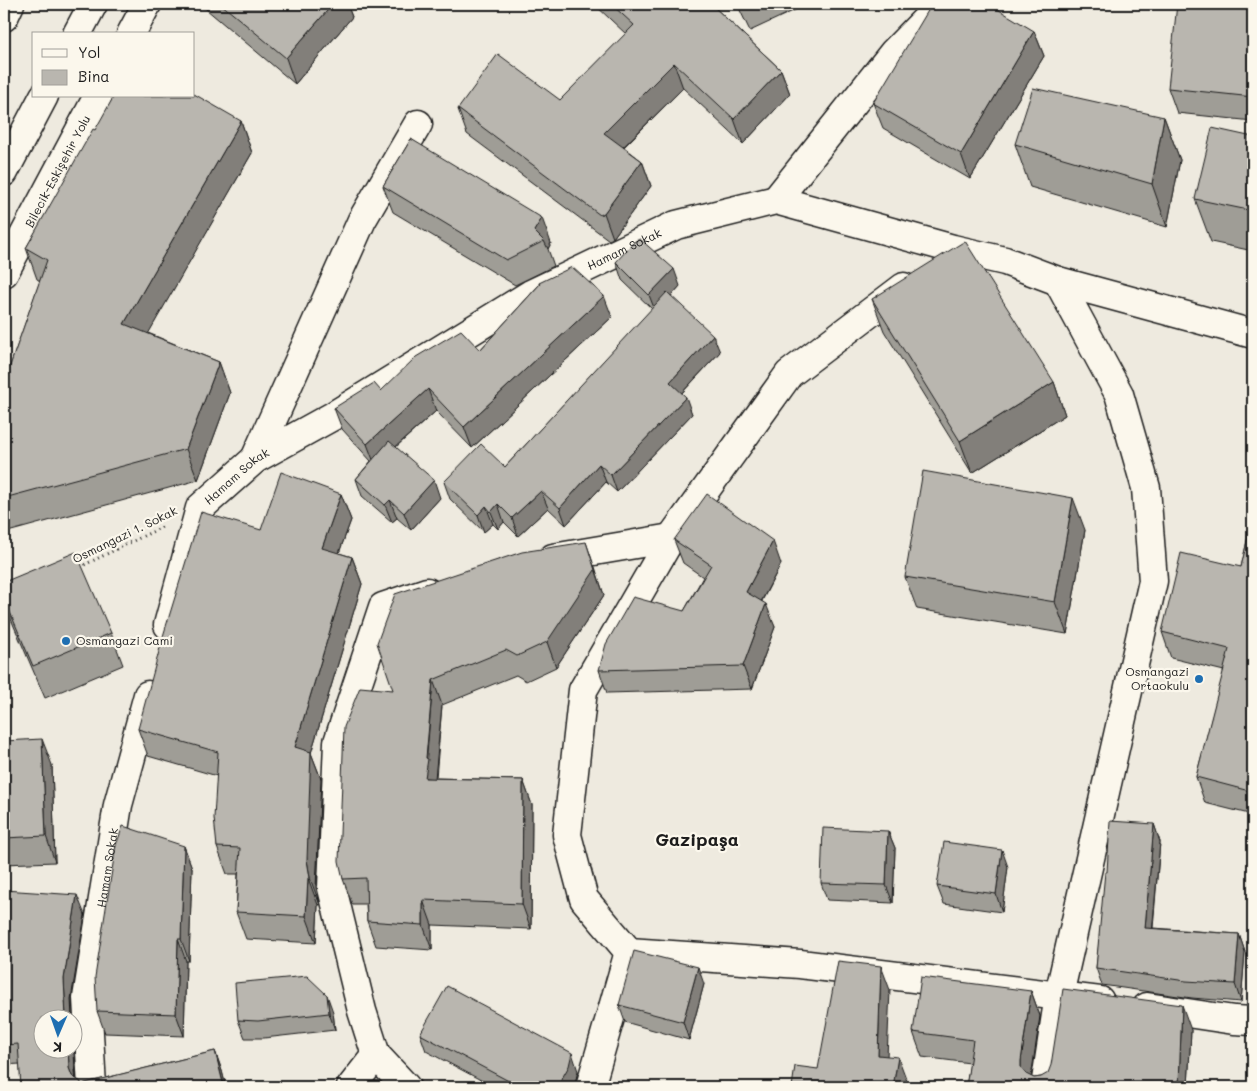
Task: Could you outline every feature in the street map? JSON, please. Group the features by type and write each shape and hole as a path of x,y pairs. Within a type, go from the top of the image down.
{"street":[{"path":"4,17 10,4"},
{"path":"78,32 93,4"},
{"path":"132,32 147,4"},
{"path":"941,4 894,52 776,200 953,249 1005,261 1058,280 1253,334"},
{"path":"4,172 43,98"},
{"name":"Bilecik-Eskişehir Yolu","path":"4,273 97,98"},
{"path":"255,459 362,220 418,124"},
{"name":"Hamam Sokak","path":"92,1087 87,998 118,805 200,508 255,459 333,416 530,294 676,225 776,200"},
{"path":"953,249 789,374 671,538 583,690 567,835 584,899 629,952 800,964 1059,995 1234,1020 1253,1021"},
{"path":"1045,1087 1059,995 1153,581 1146,488 1119,394 1058,280"},
{"path":"531,562 671,538"},
{"path":"406,1087 376,1055 362,1011 332,888 338,742 384,607 448,585"},
{"path":"590,1087 629,952"},
{"path":"351,1087 376,1055"}],"path":[{"name":"Osmangazi 1. Sokak","path":"75,570 200,508"}],"building":[{"path":"221,4 333,4 286,58"},
{"path":"611,4 711,4 781,70 734,119 674,63 604,133 642,161 604,213 600,215 458,109 498,54 560,100 634,25"},
{"path":"932,4 989,4 1034,31 961,154 873,103"},
{"path":"1177,4 1253,6 1253,97 1168,88"},
{"path":"1033,88 1164,117 1152,184 1015,144"},
{"path":"195,95 241,121 124,324 219,362 186,449 4,498 4,383 47,260 26,248 93,129 95,130 113,98 195,98"},
{"path":"1212,128 1253,137 1253,211 1195,199"},
{"path":"411,139 542,218 534,231 544,241 506,260 383,186"},
{"path":"640,239 674,269 649,295 616,262 635,241"},
{"path":"965,241 1054,382 960,441 872,299"},
{"path":"572,267 604,296 464,427 428,389 367,444 334,408 374,383 381,391 416,357 461,330 480,350 539,283"},
{"path":"667,292 713,335 670,382 686,397 611,475 599,464 560,508 541,491 512,518 498,504 491,512 486,506 478,515 444,482 481,444 505,467"},
{"path":"389,441 434,480 404,513 390,500 385,505 356,479"},
{"path":"923,471 1073,498 1055,602 905,577"},
{"path":"281,472 341,494 322,548 352,557 295,747 311,752 307,860 310,878 308,878 306,916 236,912 240,848 217,847 214,818 218,752 138,729 164,633 201,512 261,530"},
{"path":"707,494 773,541 746,592 766,604 743,666 599,670 606,644 633,597 684,611 711,565 674,540"},
{"path":"1253,515 1253,792 1196,777 1229,649 1162,632 1181,553 1241,567"},
{"path":"586,542 595,570 547,642 517,656 506,650 433,680 425,778 523,780 522,904 423,900 423,925 367,921 366,878 343,879 339,861 344,727 360,687 393,690 377,643 395,594 522,552"},
{"path":"76,552 111,633 33,666 4,598 4,582"},
{"path":"42,739 46,836 4,838 4,741"},
{"path":"1110,821 1154,824 1145,928 1239,934 1235,984 1186,981 1096,968 1105,872 1107,872"},
{"path":"123,826 184,846 181,939 178,939 176,1014 97,1011 95,977 116,845"},
{"path":"823,828 888,831 886,885 821,883"},
{"path":"944,842 1002,850 996,894 937,886"},
{"path":"4,890 77,895 64,979 65,1008 32,1008 32,1058 68,1058 72,1076 81,1084 215,1051 224,1087 21,1087 18,1044 4,1045"},
{"path":"634,951 698,967 683,1022 619,1005"},
{"path":"838,961 881,966 878,1055 898,1057 893,1087 792,1087 795,1066 818,1069"},
{"path":"307,976 327,995 329,1013 258,1021 238,1020 235,983"},
{"path":"921,977 1031,991 1021,1068 1026,1074 1034,1078 1048,1073 1051,1065 1063,989 1182,1005 1179,1084 1144,1083 1143,1087 966,1087 973,1040 913,1032"},
{"path":"447,986 572,1053 569,1066 557,1087 520,1087 420,1034"}],"place":[{"name":"Osmangazi Cami","path":"66,641"},
{"name":"Osmangazi Ortaokulu","path":"1199,679"}],"district":[{"name":"Gazipaşa","path":"697,840"}]}
